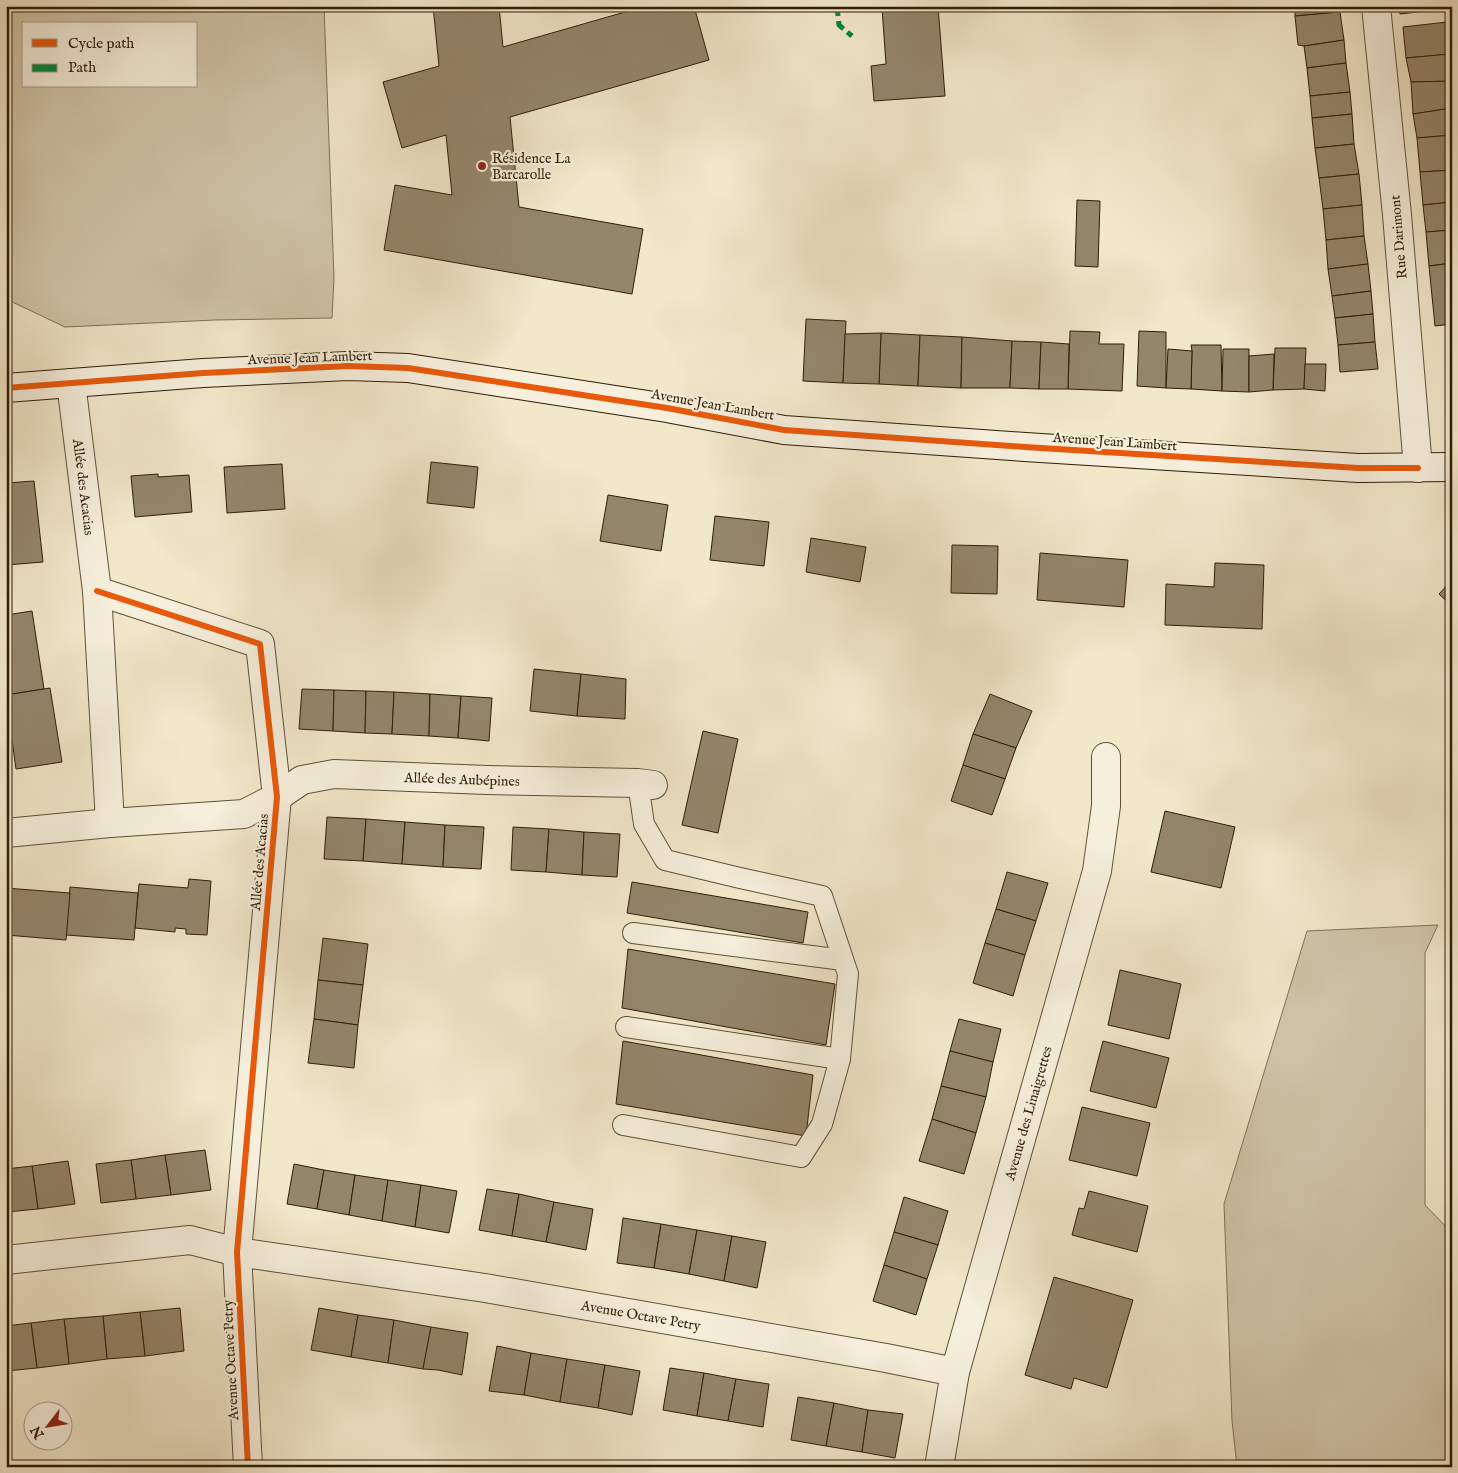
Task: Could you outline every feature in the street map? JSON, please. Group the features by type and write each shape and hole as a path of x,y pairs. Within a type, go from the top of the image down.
{"street":[{"name":"Rue Darimont","path":"1376,6 1398,225 1418,468"},
{"name":"Avenue Jean Lambert","path":"6,388 203,373 348,366 408,368 667,408 784,430 1025,448 1338,467 1452,468"},
{"name":"Allée des Acacias","path":"71,383 97,591 110,823"},
{"name":"Allée des Acacias","path":"97,591 260,644 277,797 237,1252"},
{"name":"Avenue des Linaigrettes","path":"939,1467 955,1372 1097,871 1106,806 1106,757"},
{"name":"Allée des Aubépines","path":"277,797 302,780 334,774 646,784"},
{"name":"Allée des Acacias","path":"6,833 110,823 244,814 277,797"},
{"name":"Avenue Octave Petry","path":"6,1260 190,1240 237,1252 485,1288 886,1358 955,1372"},
{"name":"Avenue Octave Petry","path":"237,1252 248,1467"}],"lane":[{"path":"623,1125 801,1157 822,1124 840,1059 848,974 822,896 665,860 644,824 646,784"},
{"path":"633,933 843,960"},
{"path":"626,1028 840,1059"}],"shaded area":[{"path":"16,6 324,6 334,278 332,318 215,320 65,327 6,299 6,17"},
{"path":"1438,925 1425,953 1425,1205 1452,1233 1451,1467 1237,1467 1232,1421 1224,1204 1307,931"}],"building":[{"name":"Résidence La Barcarolle","path":"433,6 499,6 503,47 646,6 694,6 709,60 510,117 519,207 643,229 632,294 384,250 395,185 452,195 446,135 402,148 383,82 439,66"},
{"path":"938,6 945,96 874,101 871,66 886,64 882,8"},
{"path":"1295,6 1339,6 1340,12 1295,16"},
{"path":"1399,6 1444,6 1444,9 1400,14"},
{"path":"1340,12 1344,40 1304,46 1298,45 1295,16"},
{"path":"1447,22 1450,54 1406,58 1403,27"},
{"path":"1344,40 1346,63 1307,68 1304,46"},
{"path":"1450,54 1452,81 1411,82 1406,58"},
{"path":"1346,63 1350,92 1310,96 1307,68"},
{"path":"1452,81 1452,108 1413,114 1411,82"},
{"path":"1350,92 1352,114 1312,118 1310,96"},
{"path":"1452,108 1452,135 1417,138 1413,114"},
{"path":"1352,114 1354,144 1315,148 1312,118"},
{"path":"1452,135 1452,170 1420,172 1417,138"},
{"path":"1354,144 1359,174 1319,178 1315,148"},
{"path":"1452,170 1452,202 1423,205 1420,172"},
{"path":"1359,174 1362,205 1323,209 1319,178"},
{"path":"1077,200 1100,201 1098,267 1075,266"},
{"path":"1452,202 1452,230 1426,232 1423,205"},
{"path":"1362,205 1364,236 1326,240 1323,209"},
{"path":"1452,230 1452,263 1429,266 1426,232"},
{"path":"1364,236 1368,264 1328,269 1326,240"},
{"path":"1452,263 1452,324 1435,326 1429,266"},
{"path":"1368,264 1371,291 1332,296 1328,269"},
{"path":"1371,291 1373,314 1335,318 1332,296"},
{"path":"1373,314 1375,342 1338,345 1335,318"},
{"path":"806,319 846,321 843,383 803,381"},
{"path":"1070,331 1100,332 1099,344 1124,344 1122,391 1068,389"},
{"path":"1139,331 1166,332 1166,388 1137,386"},
{"path":"881,333 920,335 918,386 879,384"},
{"path":"881,333 879,384 843,383 845,334"},
{"path":"920,335 962,337 961,388 918,386"},
{"path":"962,337 1012,341 1010,388 961,388"},
{"path":"1012,341 1041,342 1039,389 1010,388"},
{"path":"1041,342 1069,344 1068,389 1039,389"},
{"path":"1375,342 1378,369 1340,372 1338,345"},
{"path":"1191,345 1221,345 1222,391 1191,389"},
{"path":"1275,348 1306,348 1304,389 1273,390"},
{"path":"1168,349 1192,351 1191,389 1166,388"},
{"path":"1223,349 1249,349 1249,392 1222,391"},
{"path":"1274,354 1273,390 1249,392 1249,356"},
{"path":"1305,364 1326,364 1325,391 1304,389"},
{"path":"431,462 478,467 474,508 427,503"},
{"path":"282,464 285,509 227,513 224,467"},
{"path":"158,474 158,477 189,475 192,512 135,517 131,476"},
{"path":"34,481 43,562 6,565 6,483"},
{"path":"608,495 668,505 661,551 600,541"},
{"path":"715,516 769,522 764,566 710,560"},
{"path":"811,538 866,547 860,582 806,572"},
{"path":"952,545 998,546 997,594 951,593"},
{"path":"1040,553 1128,560 1124,607 1037,600"},
{"path":"1215,563 1264,565 1262,629 1165,625 1166,584 1214,587"},
{"path":"1452,580 1452,606 1439,594"},
{"path":"32,611 44,689 6,695 6,615"},
{"path":"534,669 581,674 577,716 530,711"},
{"path":"581,674 626,679 625,719 577,716"},
{"path":"50,688 62,762 16,769 6,695"},
{"path":"302,689 334,690 333,731 299,729"},
{"path":"334,690 366,691 365,733 333,731"},
{"path":"366,691 394,692 392,734 365,733"},
{"path":"394,692 430,694 429,736 392,734"},
{"path":"430,694 461,696 458,738 429,736"},
{"path":"990,694 1032,711 1016,748 973,734"},
{"path":"461,696 492,698 489,741 458,738"},
{"path":"703,731 738,739 718,833 682,825"},
{"path":"973,734 1016,748 1005,779 963,765"},
{"path":"963,765 1005,779 992,815 951,801"},
{"path":"1165,811 1235,827 1221,888 1151,872"},
{"path":"327,817 366,819 363,861 324,859"},
{"path":"366,819 405,822 402,864 363,861"},
{"path":"405,822 445,825 443,867 402,864"},
{"path":"445,825 484,827 481,869 443,867"},
{"path":"513,827 549,829 546,872 511,870"},
{"path":"549,829 584,832 582,875 546,872"},
{"path":"584,832 620,834 617,877 582,875"},
{"path":"1007,872 1048,883 1036,921 996,909"},
{"path":"189,879 211,881 207,935 186,934 186,929 175,928 175,932 135,928 139,884 188,888"},
{"path":"632,882 808,912 803,943 627,913"},
{"path":"70,887 138,893 134,940 66,935"},
{"path":"6,888 70,893 66,940 6,935"},
{"path":"996,909 1036,921 1025,955 985,943"},
{"path":"323,938 368,944 363,985 318,980"},
{"path":"985,943 1025,955 1013,996 973,983"},
{"path":"628,949 835,984 826,1045 622,1008"},
{"path":"1120,970 1181,984 1169,1039 1108,1025"},
{"path":"318,980 363,985 358,1025 314,1019"},
{"path":"314,1019 358,1025 354,1068 308,1063"},
{"path":"959,1019 1001,1029 993,1062 950,1051"},
{"path":"623,1041 813,1075 806,1136 616,1104"},
{"path":"1103,1041 1169,1058 1156,1108 1090,1091"},
{"path":"950,1051 993,1062 986,1097 941,1086"},
{"path":"941,1086 986,1097 976,1133 932,1119"},
{"path":"1082,1107 1150,1123 1137,1176 1069,1160"},
{"path":"932,1119 976,1133 964,1174 919,1161"},
{"path":"205,1150 211,1190 171,1195 165,1155"},
{"path":"165,1155 171,1195 136,1199 131,1160"},
{"path":"131,1160 136,1199 101,1203 96,1164"},
{"path":"68,1161 75,1204 38,1209 32,1166"},
{"path":"294,1164 324,1170 317,1209 287,1204"},
{"path":"32,1166 38,1209 6,1212 6,1169"},
{"path":"324,1170 355,1175 349,1215 317,1209"},
{"path":"355,1175 388,1180 382,1221 349,1215"},
{"path":"388,1180 421,1185 415,1227 382,1221"},
{"path":"421,1185 457,1191 449,1233 415,1227"},
{"path":"487,1189 519,1194 512,1236 479,1230"},
{"path":"1089,1191 1148,1206 1137,1252 1072,1235 1079,1208 1084,1209"},
{"path":"519,1194 554,1202 546,1242 512,1236"},
{"path":"904,1197 948,1211 938,1245 894,1232"},
{"path":"554,1202 593,1209 586,1250 546,1242"},
{"path":"623,1218 661,1224 654,1268 617,1263"},
{"path":"661,1224 697,1230 689,1274 654,1268"},
{"path":"697,1230 732,1236 724,1281 689,1274"},
{"path":"894,1232 938,1245 927,1279 884,1265"},
{"path":"732,1236 766,1242 757,1288 724,1281"},
{"path":"884,1265 927,1279 916,1315 873,1301"},
{"path":"1054,1277 1133,1300 1107,1388 1074,1378 1071,1389 1025,1375"},
{"path":"180,1308 184,1351 145,1356 140,1312"},
{"path":"319,1308 358,1315 351,1357 311,1350"},
{"path":"140,1312 145,1356 107,1359 103,1316"},
{"path":"358,1315 394,1320 388,1363 351,1357"},
{"path":"103,1316 107,1359 69,1364 64,1319"},
{"path":"64,1319 69,1364 37,1368 31,1323"},
{"path":"394,1320 431,1327 423,1369 388,1363"},
{"path":"31,1323 37,1368 6,1371 6,1326"},
{"path":"431,1327 468,1333 462,1375 423,1369"},
{"path":"497,1346 531,1353 524,1395 489,1391"},
{"path":"531,1353 567,1359 560,1402 524,1395"},
{"path":"567,1359 605,1365 598,1408 560,1402"},
{"path":"605,1365 640,1371 632,1415 598,1408"},
{"path":"670,1368 704,1373 697,1416 663,1410"},
{"path":"704,1373 736,1379 728,1421 697,1416"},
{"path":"736,1379 769,1384 763,1427 728,1421"},
{"path":"798,1397 834,1403 826,1446 791,1440"},
{"path":"834,1403 868,1410 862,1452 826,1446"},
{"path":"868,1410 903,1414 895,1458 862,1452"}],"marked path":[{"path":"837,6 839,25 852,36"}],"cycle path":[{"path":"6,388 203,373 348,366 408,368 667,408 784,430 1358,468 1418,468"},
{"path":"97,591 260,644 277,797 237,1252 248,1467"}],"place":[{"name":"Résidence La Barcarolle","path":"482,166"}]}
